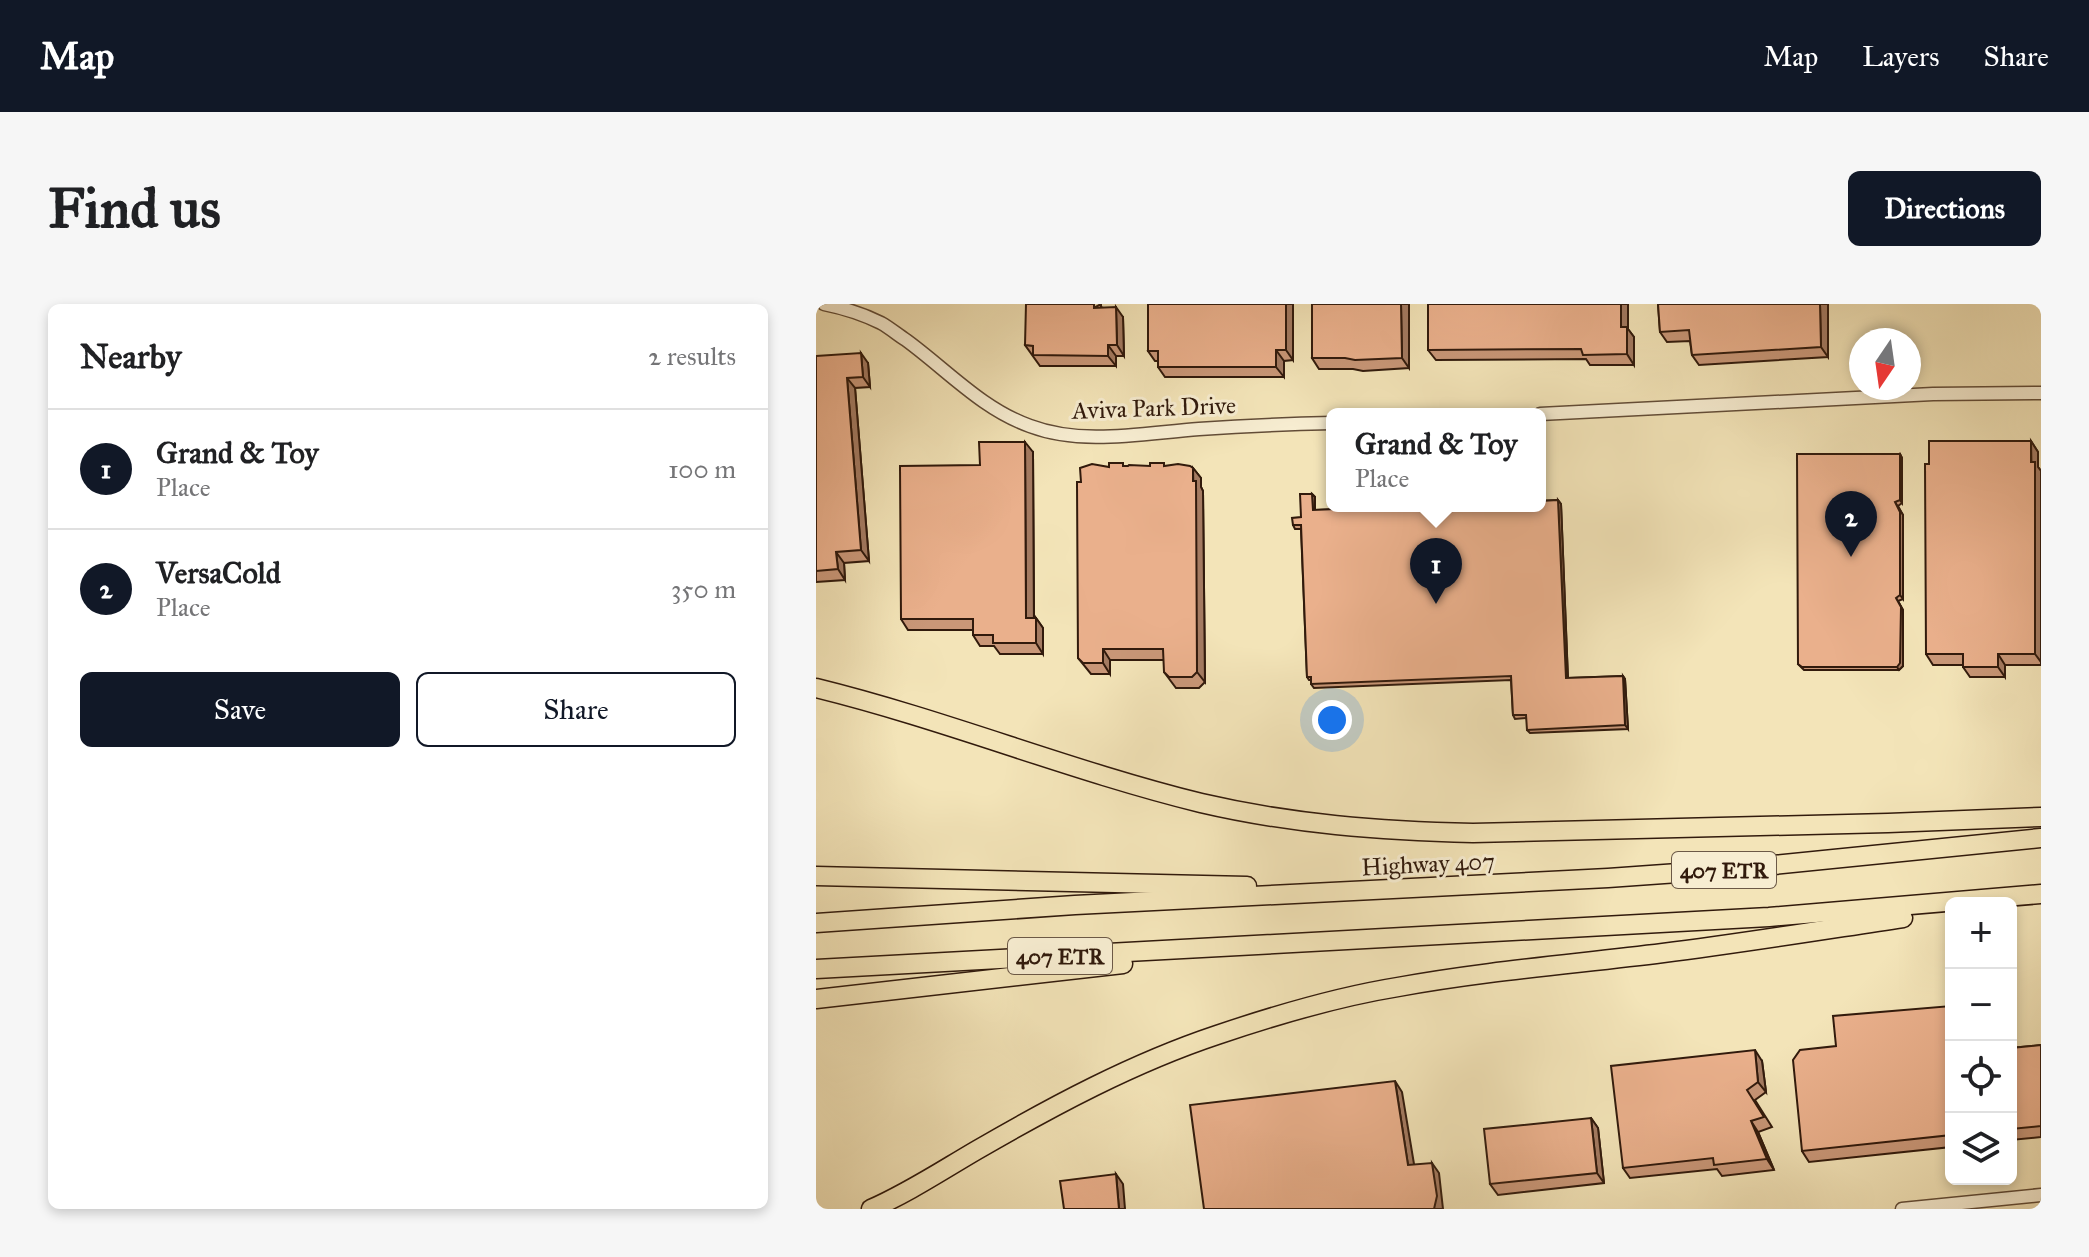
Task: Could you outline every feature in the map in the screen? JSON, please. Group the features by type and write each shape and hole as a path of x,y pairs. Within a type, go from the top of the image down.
{"highway":[{"path":"816,688 1165,793 1240,811 1340,827 1473,833 2041,817"},
{"name":"Highway 407","path":"816,923 1075,905 1608,878 1734,869 2041,838"},
{"path":"816,876 1406,889"},
{"path":"2017,900 2041,895"},
{"name":"407 ETR","path":"816,969 1769,917 2041,895"},
{"path":"871,1209 901,1196 978,1149 1086,1091 1133,1069 1216,1035 1313,1006 1433,981 1702,948 1945,911"},
{"path":"816,999 1304,944"}],"street":[{"name":"Aviva Park Drive","path":"824,304 846,308 883,324 990,406 1031,427 1075,436 1107,436 1326,423"},
{"path":"1546,414 1933,394 2041,393"},
{"path":"1902,1209 2041,1195"}],"building":[{"path":"1026,304 1116,307 1117,345 1108,345 1108,356 1033,355 1033,346 1025,345"},
{"path":"1148,304 1286,304 1286,350 1276,350 1276,367 1158,367 1158,351 1148,351"},
{"path":"1312,304 1401,304 1402,358 1312,358"},
{"path":"1428,304 1621,304 1621,327 1627,327 1627,354 1583,355 1581,349 1428,350"},
{"path":"1658,304 1820,304 1821,347 1692,355 1689,330 1660,332"},
{"path":"861,353 863,377 847,378 861,550 836,552 838,569 816,571 816,356"},
{"path":"1929,441 2031,441 2031,462 2035,462 2035,654 1998,654 1998,667 1963,667 1963,654 1926,654 1925,464 1929,464"},
{"path":"979,442 1025,442 1026,618 1036,618 1036,643 993,643 993,635 973,635 973,619 901,619 900,466 980,465"},
{"path":"1797,454 1900,454 1900,500 1895,502 1900,512 1900,595 1896,598 1901,607 1900,663 1897,667 1802,667 1798,664"},
{"path":"1109,463 1150,466 1150,463 1164,463 1164,466 1178,464 1193,468 1193,481 1196,481 1197,672 1192,677 1169,677 1164,672 1163,649 1103,649 1103,663 1083,663 1078,658 1077,482 1081,482 1080,468 1092,464 1109,467"},
{"path":"1300,494 1312,494 1313,510 1326,509 1326,512 1546,512 1546,501 1558,500 1566,678 1623,676 1625,725 1527,730 1526,715 1513,715 1511,676 1311,684 1311,677 1307,677 1301,525 1293,525 1292,518 1301,517"},
{"path":"1945,1007 1945,1136 1802,1151 1793,1060 1800,1050 1836,1046 1833,1016"},
{"path":"2041,1045 2041,1126 2017,1128 2017,1047"},
{"path":"1755,1050 1758,1082 1747,1090 1764,1117 1751,1121 1767,1159 1714,1165 1713,1158 1623,1168 1611,1066"},
{"path":"1395,1081 1408,1165 1432,1163 1437,1196 1434,1209 1204,1209 1190,1105"},
{"path":"1591,1118 1597,1173 1490,1184 1484,1129"},
{"path":"1116,1174 1119,1209 1064,1209 1060,1181"}],"place":[{"name":"VersaCold","path":"1851,557"},
{"name":"Grand & Toy","path":"1436,604"}]}
